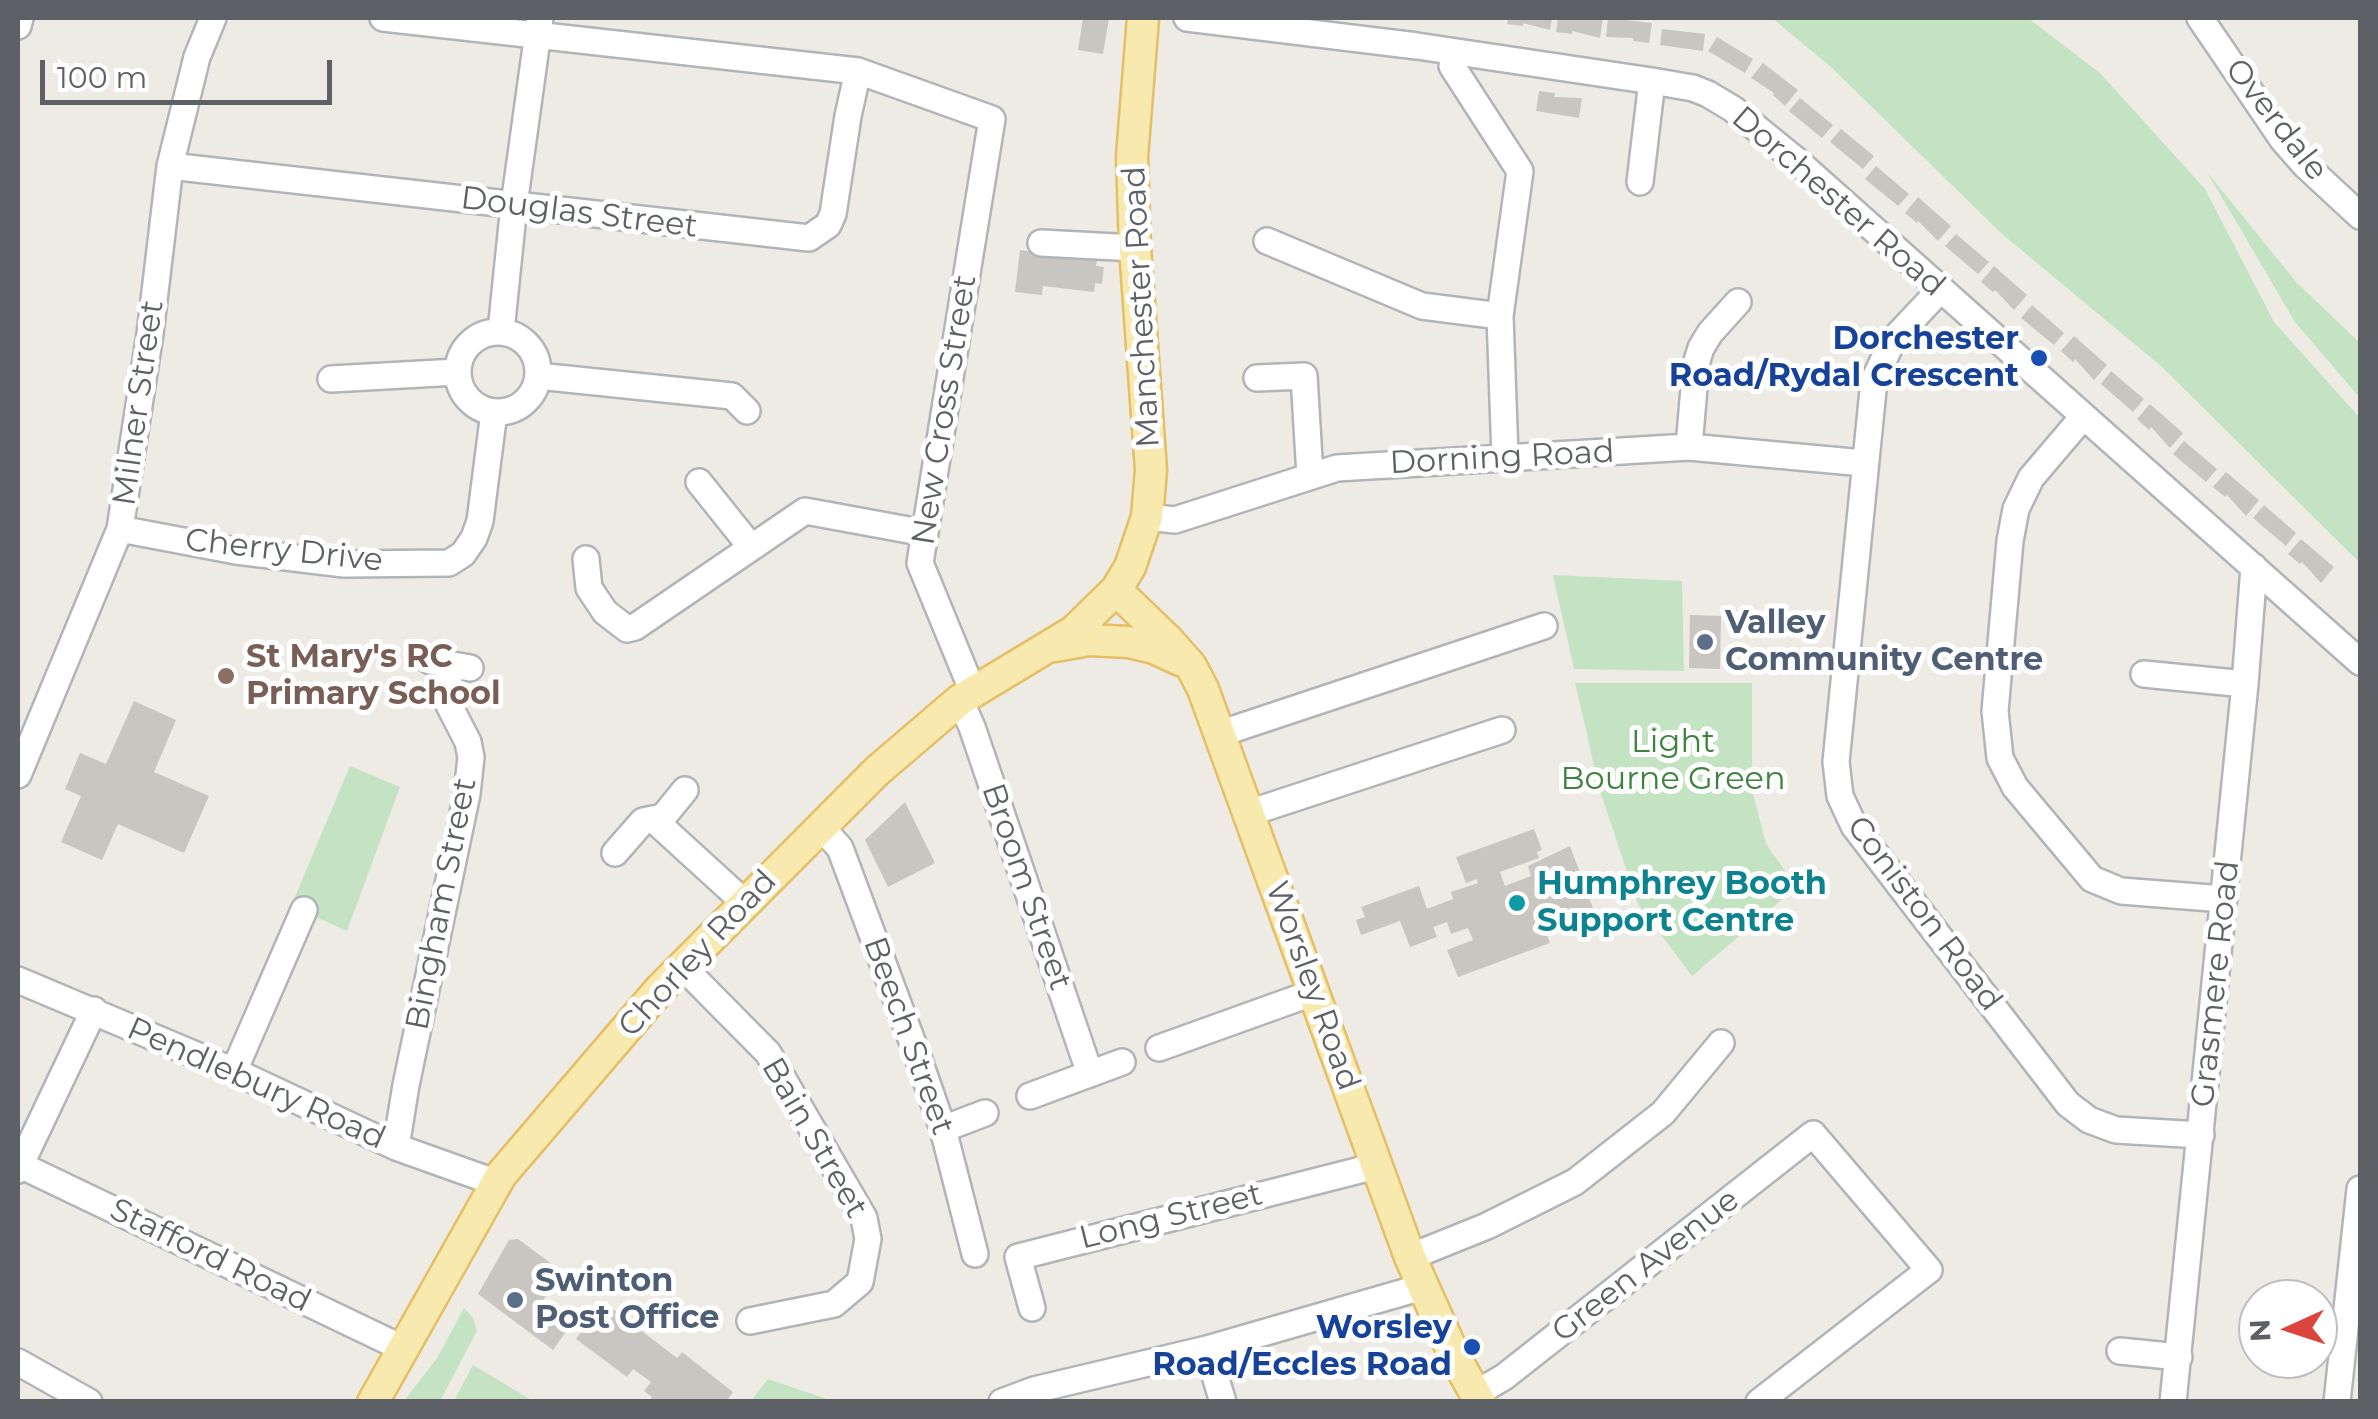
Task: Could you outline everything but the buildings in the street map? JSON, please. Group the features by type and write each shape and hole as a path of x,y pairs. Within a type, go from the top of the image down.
{"main road":[{"name":"Manchester Road","path":"1116,590 1130,567 1147,517 1152,470 1132,157 1142,18"},
{"name":"Chorley Road","path":"373,1402 497,1183 682,965 877,771 967,696 1052,647 1116,590"},
{"name":"Worsley Road","path":"1116,590 1191,666 1222,734 1410,1257 1478,1398"},
{"path":"1052,647 1089,640 1128,642 1154,648 1191,666"}],"street":[{"path":"18,26 20,18"},
{"name":"Milner Street","path":"18,775 120,529 150,334 170,166 197,57 212,18"},
{"path":"383,18 539,26 858,71"},
{"name":"Dorchester Road","path":"1186,18 1652,81 1694,88 1733,109 1797,161 2360,662"},
{"name":"Overdale","path":"2200,18 2282,140 2360,216"},
{"path":"501,331 539,26"},
{"path":"1454,52 1452,66 1520,171 1500,316 1505,457"},
{"name":"Douglas Street","path":"170,166 809,238 820,232 833,214 858,71"},
{"name":"New Cross Street","path":"858,71 992,120 920,562 967,696"},
{"path":"1640,182 1652,81"},
{"path":"1267,241 1422,306 1500,316"},
{"path":"1041,242 1135,248"},
{"name":"Coniston Road","path":"1940,289 1893,340 1878,366 1864,463 1836,762 1836,779 1846,812 2068,1104 2088,1120 2116,1130 2201,1135"},
{"path":"1688,447 1701,348 1738,302"},
{"path":"501,331 524,341 532,351 538,376 528,399 507,411 494,412 472,403 464,394 457,372 466,347 476,338 501,331"},
{"path":"330,379 457,372"},
{"path":"538,376 732,396 748,412"},
{"path":"1257,378 1304,376 1310,476"},
{"name":"Cherry Drive","path":"120,529 236,551 344,564 449,563 463,554 480,521 494,412"},
{"path":"2082,418 2031,478 2016,509 1995,711 2000,758 2015,787 2092,879 2121,891 2224,899"},
{"name":"Dorning Road","path":"1147,517 1174,520 1337,468 1688,447 1864,463"},
{"path":"699,482 751,548"},
{"path":"586,558 589,588 605,612 627,629 636,627 805,512 925,534"},
{"name":"Grasmere Road","path":"2173,1402 2254,567"},
{"path":"1222,734 1544,626"},
{"name":"Bingham Street","path":"396,1147 467,794 471,757 450,705 450,665"},
{"path":"2144,674 2245,684"},
{"name":"Broom Street","path":"967,696 972,727 1090,1074"},
{"path":"1249,813 1502,730"},
{"path":"615,853 643,820 663,817 685,790"},
{"path":"654,820 745,902"},
{"name":"Beech Street","path":"821,827 840,848 943,1129 974,1254"},
{"path":"234,1070 304,910"},
{"name":"Bain Street","path":"682,965 768,1053 864,1218 868,1240 860,1282 834,1304 750,1321"},
{"name":"Pendlebury Road","path":"18,980 234,1070 396,1147 497,1183"},
{"path":"1159,1048 1315,992"},
{"path":"18,1166 94,1010"},
{"path":"1410,1257 1487,1226 1575,1182 1662,1113 1722,1043"},
{"path":"1030,1096 1122,1062"},
{"path":"943,1129 985,1113"},
{"name":"Green Avenue","path":"1478,1398 1814,1134 1928,1270 1759,1402"},
{"name":"Stafford Road","path":"18,1166 402,1348"},
{"name":"Long Street","path":"1032,1308 1018,1257 1376,1166"},
{"path":"2337,1402 2360,1188"},
{"path":"1002,1402 1034,1390 1207,1349 1422,1287"},
{"path":"1207,1349 1223,1402"},
{"path":"2120,1351 2179,1357"},
{"path":"18,1362 88,1402"}],"green space":[{"path":"1772,18 2028,18 2100,73 2205,189 2274,322 2360,418 2360,563 2161,366 2002,234 1831,67"},
{"path":"2207,172 2297,283 2360,343 2360,398 2295,322"},
{"path":"1553,575 1682,581 1684,671 1574,669"},
{"name":"Light Bourne Green","path":"1575,683 1752,683 1752,789 1766,844 1797,887 1692,976 1638,904 1600,791"},
{"path":"350,766 400,787 347,931 291,906"},
{"path":"464,1308 477,1331 440,1401 404,1401 437,1358"},
{"path":"473,1365 533,1401 454,1401"},
{"path":"768,1379 833,1401 751,1401"}],"place":[{"name":"Dorchester Road/Rydal Crescent","path":"2039,358"},
{"name":"Valley Community Centre","path":"1705,642"},
{"name":"St Mary's RC Primary School","path":"226,676"},
{"name":"Humphrey Booth Support Centre","path":"1517,903"},
{"name":"Swinton Post Office","path":"515,1300"},
{"name":"Worsley Road/Eccles Road","path":"1472,1347"}]}
